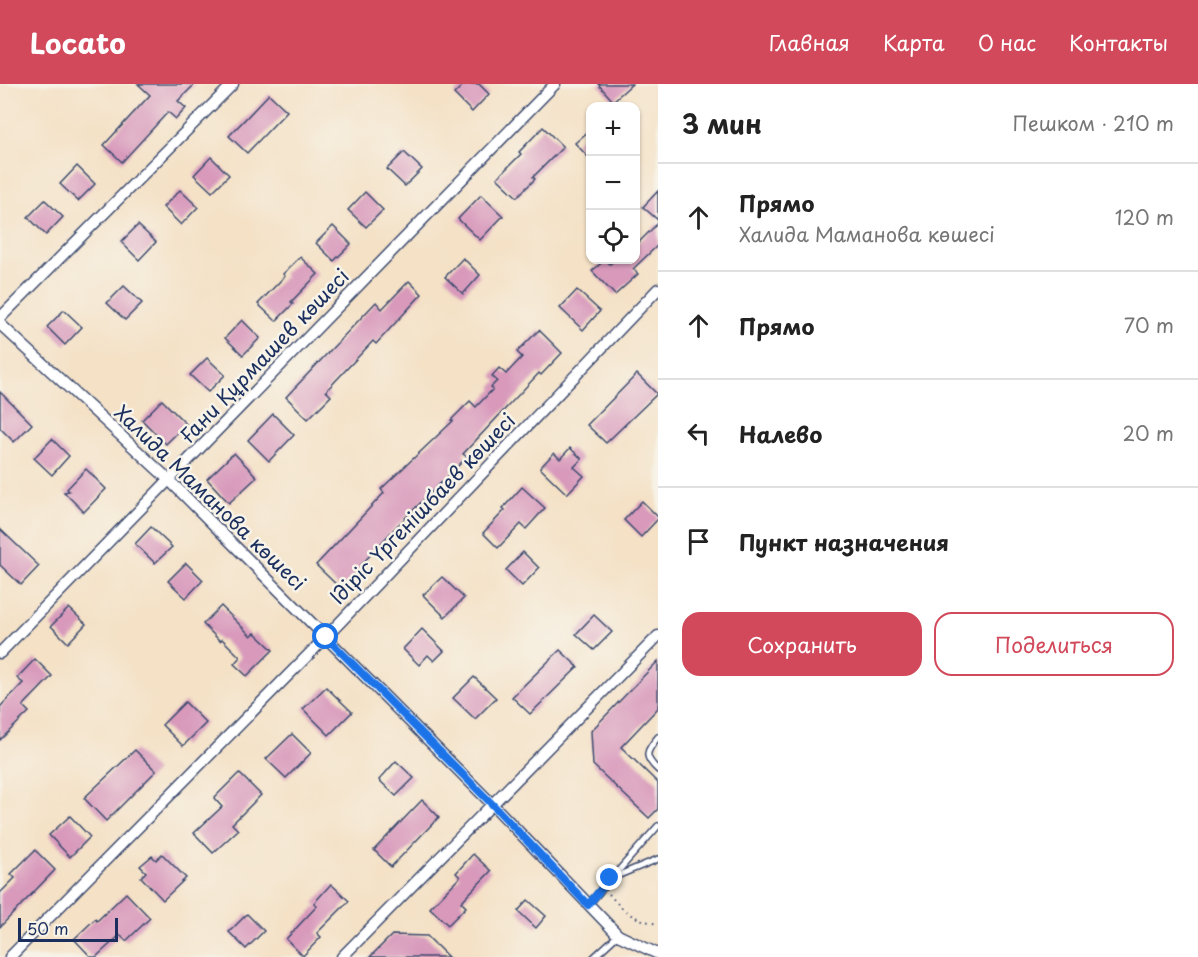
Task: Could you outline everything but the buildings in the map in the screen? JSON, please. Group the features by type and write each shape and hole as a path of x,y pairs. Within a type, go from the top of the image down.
{"street":[{"path":"0,318 233,84"},
{"name":"Ғани Құрмашев көшесі","path":"0,653 555,84"},
{"name":"Ідіріс Үргенішбаев көшесі","path":"10,957 326,637 658,289"},
{"name":"Халида Маманова көшесі","path":"0,324 169,480 492,804 618,935 658,954"},
{"path":"342,957 658,636"}],"lane":[{"path":"658,737 647,754 648,761 658,770"},
{"path":"588,905 658,826"},
{"path":"610,878 658,859"},
{"path":"594,957 618,935"}],"path":[{"path":"603,887 625,912 637,920 658,924"}],"route":[{"path":"326,637 492,804 588,905 610,878"}]}
